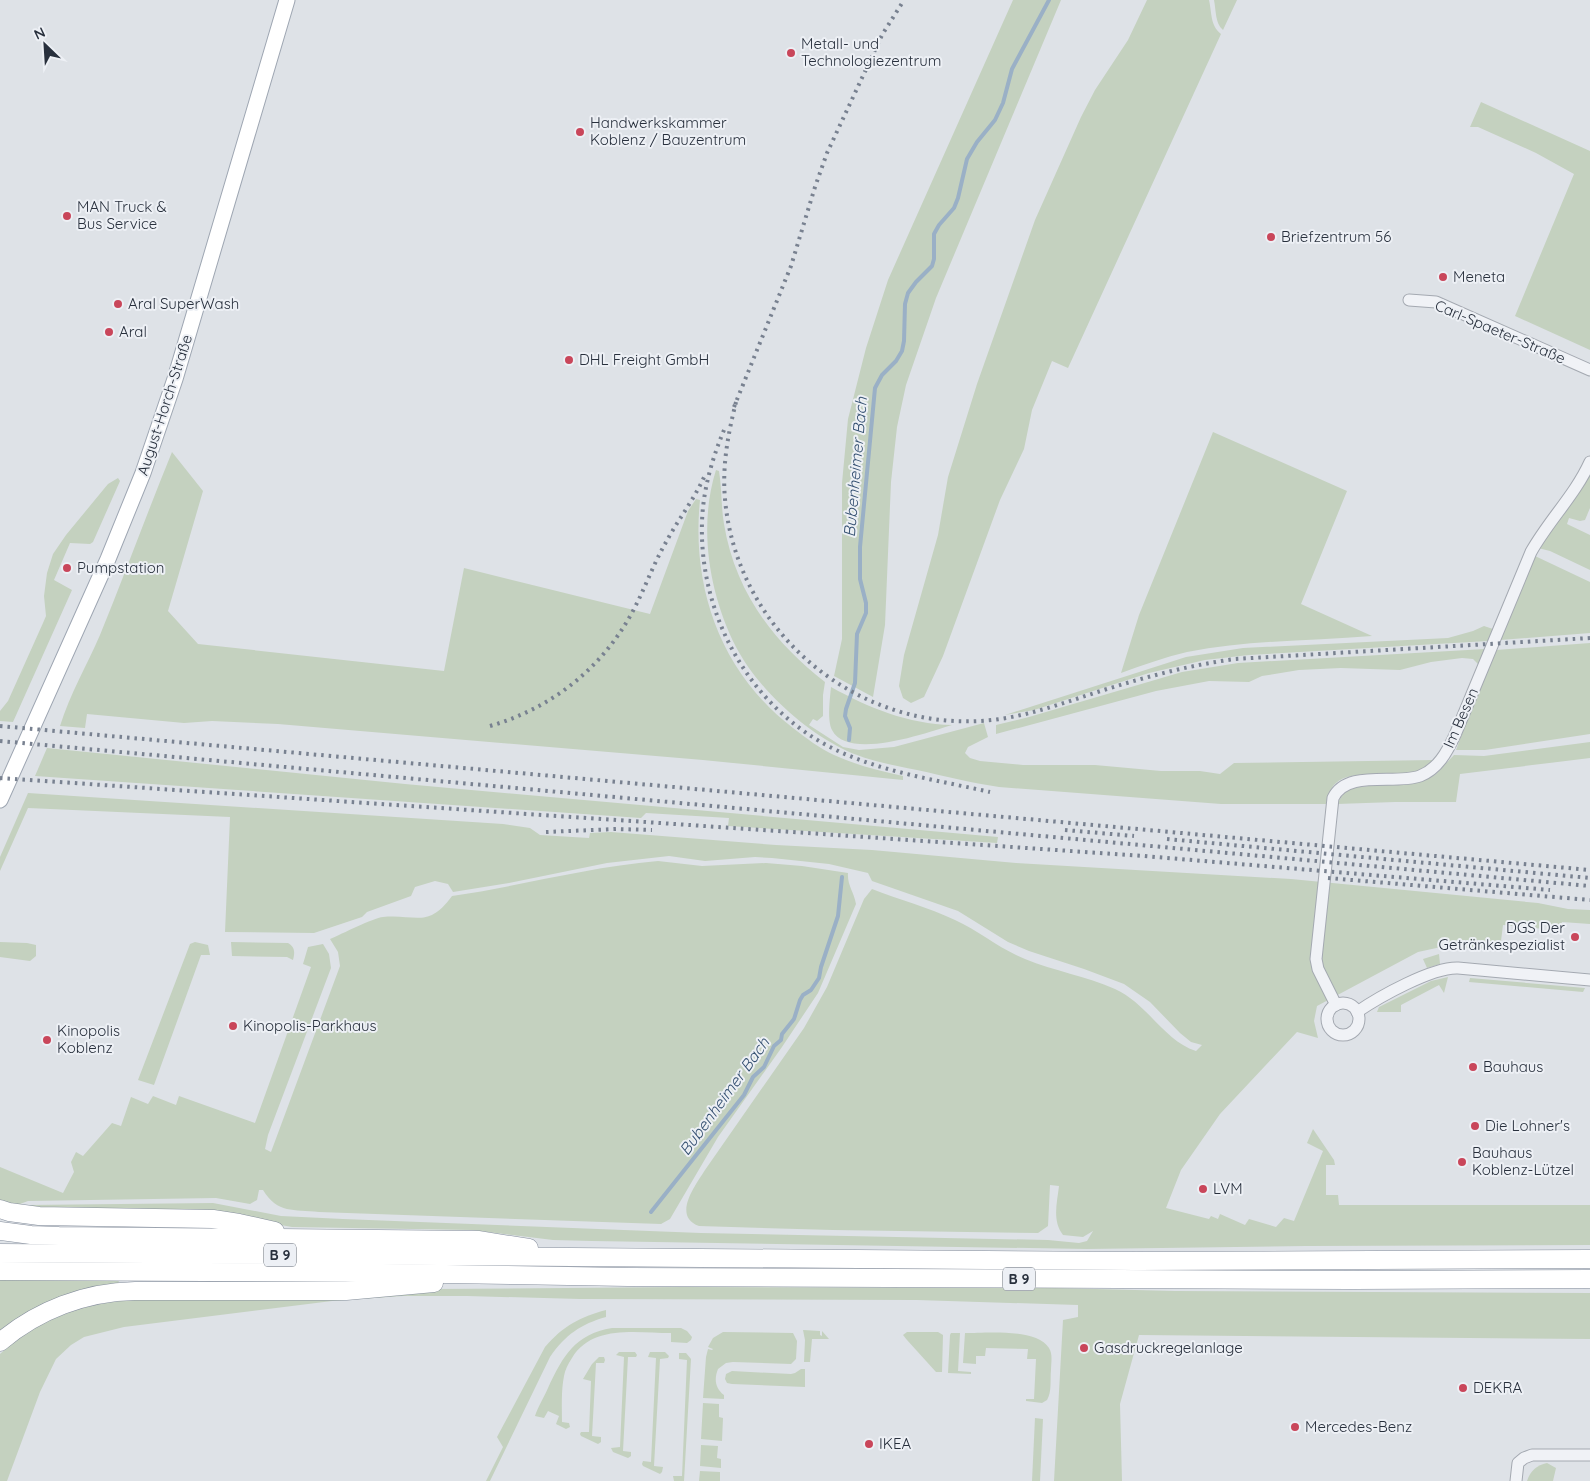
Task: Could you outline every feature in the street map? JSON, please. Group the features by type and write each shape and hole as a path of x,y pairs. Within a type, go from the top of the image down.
{"highway":[{"path":"0,1209 39,1216 213,1219 266,1228 297,1238"},
{"path":"4,1232 59,1236 478,1240 529,1248 557,1256"},
{"name":"B 9","path":"1,1253 1136,1261 1590,1259"},
{"name":"B 9","path":"1,1271 509,1275 628,1278 1590,1278"},
{"path":"0,1342 24,1324 44,1313 78,1300 107,1293 135,1291 363,1290 509,1275"},
{"path":"1528,1279 1557,1287 1590,1288"}],"main road":[{"name":"August-Horch-Straße","path":"0,812 2,798 108,559 147,463 175,379 288,0"}],"street":[{"name":"Carl-Spaeter-Straße","path":"1409,300 1436,302 1590,370"},
{"name":"Im Besen","path":"1336,1005 1318,969 1316,955 1332,804 1335,794 1344,785 1352,782 1420,776 1442,759 1455,735 1531,552 1545,529 1578,486 1590,462"},
{"path":"1357,1012 1421,977 1444,969 1458,968 1590,980"},
{"path":"1348,1004 1357,1012 1358,1020 1353,1031 1345,1034 1338,1034 1331,1029 1327,1022 1328,1014 1336,1005 1348,1004"},
{"path":"1516,1481 1518,1463 1532,1455 1590,1455"}],"green space":[{"path":"1013,0 1061,0 936,298 906,385 897,427 891,482 885,625 873,697 834,676 842,639 842,483 848,419 866,348 888,280"},
{"path":"1147,0 1209,0 1213,23 1221,34 1068,368 1052,361 1032,410 1024,449 1000,500 943,656 924,697 911,703 903,698 899,686 904,655 938,535 948,477 977,384 1035,220 1081,117 1095,90 1128,40"},
{"path":"1214,0 1237,0 1223,30 1217,20"},
{"path":"1481,102 1590,151 1590,350 1515,316 1574,174 1536,153 1478,127 1470,127"},
{"path":"1213,432 1347,491 1301,604 1372,636 1256,643 1210,648 1170,656 1121,673 1139,615"},
{"path":"172,452 203,491 168,611 198,644 444,671 464,568 650,614 688,511 696,499 700,500 698,533 706,596 716,626 730,655 747,682 768,706 793,728 818,746 851,762 903,776 903,780 703,760 278,724 212,721 184,723 87,714 85,728 60,726 100,635"},
{"path":"716,470 719,471 722,511 729,548 747,593 773,632 789,650 825,682 823,716 817,721 813,719 809,725 843,747 859,750 894,747 984,723 988,737 968,747 965,753 970,758 980,761 1023,765 1095,765 1161,771 1200,771 1220,774 1234,763 1434,760 1422,769 1405,775 1362,775 1343,779 1332,787 1326,804 1221,804 999,787 888,764 850,752 826,740 781,705 756,677 736,647 719,605 709,560 708,514"},
{"path":"1590,473 1590,508 1585,520 1580,521 1569,518 1567,524 1590,535 1590,570 1550,551 1538,548"},
{"path":"118,478 120,481 93,542 90,544 70,543 54,580 72,590 13,722 0,721 0,711 8,701 46,616 44,596 47,573 53,554 66,535 108,484"},
{"path":"1535,556 1590,582 1590,633 1500,640"},
{"path":"1484,626 1493,629 1488,641 1249,655 1205,660 1149,673 1034,710 1005,715 1186,657 1243,648 1448,638"},
{"path":"1590,643 1590,734 1485,750 1456,750 1482,680 1496,650"},
{"path":"1485,649 1478,664 1473,659 1462,658 1431,662 1400,670 1341,668 1299,670 1262,676 1249,682 1209,681 1156,691 996,734 996,725 1182,672 1238,663"},
{"path":"831,687 889,714 920,722 952,725 925,734 888,742 854,743 841,739 830,726"},
{"path":"1590,742 1590,758 1460,774 1456,802 1337,804 1344,793 1352,788 1426,779 1435,775 1454,755 1484,756"},
{"path":"47,748 405,784 998,837 997,843 728,826 729,818 646,813 641,818 35,776"},
{"path":"28,793 503,824 530,828 540,835 589,838 590,833 611,832 776,845 872,850 1016,863 1291,879 1538,903 1568,909 1590,910 1590,924 1562,922 1561,925 1544,925 1544,929 1503,925 1500,949 1441,947 1418,952 1317,1006 1314,1021 1318,1038 1297,1032 1220,1114 1181,1170 1166,1208 1209,1219 1211,1216 1218,1219 1220,1214 1245,1225 1249,1219 1276,1227 1284,1218 1294,1221 1323,1151 1307,1143 1313,1129 1334,1160 1335,1165 1326,1165 1326,1195 1338,1195 1339,1205 1590,1205 1590,1245 1087,1249 592,1241 553,1240 472,1230 292,1227 253,1220 159,1213 24,1207 29,1205 213,1203 281,1216 343,1219 701,1233 1048,1240 1079,1243 1087,1241 1093,1231 1083,1237 1063,1235 1056,1218 1059,1186 1050,1185 1048,1226 1038,1233 699,1226 691,1221 687,1215 688,1200 696,1184 804,1028 827,987 864,899 872,889 955,920 1025,959 1115,989 1137,1004 1174,1039 1196,1051 1202,1045 1191,1042 1150,1002 1124,984 1008,942 958,911 872,881 868,873 829,864 755,857 705,861 669,856 607,863 509,883 453,892 448,884 435,881 415,887 411,896 367,912 362,917 314,933 225,932 230,817 28,808 0,871 0,857"},
{"path":"658,861 702,866 766,863 848,873 856,904 818,993 718,1137 670,1219 661,1224 294,1210 280,1207 263,1190 259,1190 257,1200 250,1204 216,1198 28,1201 17,1207 0,1203 0,1167 63,1193 74,1172 71,1162 76,1152 83,1156 112,1123 121,1126 131,1097 148,1104 153,1096 176,1105 179,1096 255,1123 311,967 303,964 308,947 323,944 329,954 331,968 268,1135 265,1149 271,1152 340,966 338,952 330,939 378,918 421,918 428,916 436,913 452,896 580,872"},
{"path":"0,942 36,945 36,956 30,961 0,957"},
{"path":"195,942 208,945 210,955 201,955 154,1085 138,1080 190,944"},
{"path":"231,942 288,943 294,950 293,960 287,957 232,956"},
{"path":"1439,954 1440,964 1427,968 1423,959"},
{"path":"1448,977 1444,993 1439,985 1401,1005 1401,1012 1377,1012 1379,1007 1431,981"},
{"path":"1470,978 1585,988 1583,992 1469,982"},
{"path":"0,1278 119,1280 118,1286 0,1335"},
{"path":"683,1287 1590,1293 1590,1339 1139,1335 1120,1404 1122,1481 1054,1481 1063,1320 1078,1317 1078,1305 917,1300 580,1299 467,1296 403,1296 332,1301 124,1327 84,1337 71,1345 56,1359 40,1392 7,1481 0,1481 0,1354 45,1323 78,1309 132,1300 435,1289"},
{"path":"606,1310 606,1317 574,1331 550,1357 490,1481 486,1481 503,1447 497,1437 545,1347 558,1333 572,1323"},
{"path":"612,1328 681,1328 692,1337 687,1343 671,1342 671,1333 630,1332 603,1335 591,1340 581,1347 572,1358 564,1374 562,1422 569,1423 570,1427 566,1429 556,1424 559,1416 548,1411 544,1418 535,1416 559,1366 572,1348 588,1335"},
{"path":"803,1330 820,1331 822,1336 822,1331 829,1339 812,1339 810,1362 804,1362 805,1340"},
{"path":"723,1332 793,1333 797,1341 796,1359 791,1364 726,1363 718,1369 716,1376 717,1386 724,1395 724,1399 703,1398 706,1357 708,1349 713,1349 708,1347 713,1338"},
{"path":"907,1332 938,1332 943,1335 942,1372 936,1372 907,1340 903,1335"},
{"path":"998,1332 1023,1334 1043,1342 1049,1348 1051,1356 1050,1390 1047,1400 1042,1403 1026,1401 1026,1399 1034,1399 1036,1359 1027,1359 1028,1349 986,1348 985,1356 976,1356 976,1364 963,1363 965,1333"},
{"path":"951,1333 960,1333 958,1371 971,1372 971,1374 948,1373"},
{"path":"619,1352 635,1352 637,1355 636,1357 628,1357 623,1451 631,1452 631,1456 628,1458 613,1452 611,1448 620,1447 624,1357 616,1355"},
{"path":"650,1352 665,1352 669,1356 668,1358 660,1359 654,1466 663,1467 660,1474 642,1464 643,1461 651,1462 656,1358 648,1357"},
{"path":"679,1353 686,1353 691,1359 684,1481 674,1481 673,1476 682,1476 687,1360 679,1359"},
{"path":"599,1357 604,1357 605,1360 604,1363 596,1363 592,1436 601,1437 601,1442 598,1444 580,1434 581,1432 589,1432 591,1381 583,1379 592,1364"},
{"path":"805,1369 805,1387 732,1384 727,1383 725,1379 726,1374 732,1371 791,1374"},
{"path":"703,1403 719,1404 719,1417 723,1418 722,1441 701,1439"},
{"path":"1035,1418 1043,1419 1040,1481 1032,1481"},
{"path":"701,1445 718,1446 717,1458 721,1459 721,1468 700,1466"},
{"path":"1547,1463 1556,1468 1553,1481 1527,1481 1534,1469"},
{"path":"700,1471 720,1472 720,1481 699,1481"}],"waterway":[{"name":"Bubenheimer Bach","path":"849,740 850,728 845,716 855,683 857,634 866,613 866,603 860,579 860,547 875,388 882,375 896,361 902,351 905,304 908,293 932,266 934,259 934,234 939,225 954,208 967,159 977,142 995,120 1003,103 1012,69 1049,0"},
{"name":"Bubenheimer Bach","path":"651,1212 744,1095 753,1077 764,1067 774,1046 781,1040 782,1034 794,1019 803,995 811,990 819,978 838,916 842,877"}],"railway":[{"path":"734,407 791,266 827,153 882,35 904,0"},
{"path":"736,402 726,450 724,487 734,546 751,589 776,627 808,661 845,688 886,707 932,719 995,720 1044,709 1154,675 1235,659 1590,638"},
{"path":"724,430 706,486 702,522 703,556 709,590 720,622 734,653 753,681 775,707 801,729 849,756 888,769 990,792"},
{"path":"490,726 513,718 555,697 574,683 607,650 634,609 670,535 705,475"},
{"path":"0,726 1590,870"},
{"path":"0,741 1590,886"},
{"path":"0,778 1144,856 1550,890"},
{"path":"546,832 616,829 652,830"},
{"path":"1065,830 1134,836"},
{"path":"1167,839 1590,878"},
{"path":"1328,878 1590,900"}],"place":[{"name":"Metall- und Technologiezentrum","path":"791,53"},
{"name":"Handwerkskammer Koblenz / Bauzentrum","path":"580,132"},
{"name":"MAN Truck & Bus Service","path":"67,216"},
{"name":"Briefzentrum 56","path":"1271,237"},
{"name":"Meneta","path":"1443,277"},
{"name":"Aral SuperWash","path":"118,304"},
{"name":"Aral","path":"109,332"},
{"name":"DHL Freight GmbH","path":"569,360"},
{"name":"Pumpstation","path":"67,568"},
{"name":"DGS Der Getränkespezialist","path":"1575,937"},
{"name":"Kinopolis-Parkhaus","path":"233,1026"},
{"name":"Kinopolis Koblenz","path":"47,1040"},
{"name":"Bauhaus","path":"1473,1067"},
{"name":"Die Lohner's","path":"1475,1126"},
{"name":"Bauhaus Koblenz-Lützel","path":"1462,1162"},
{"name":"LVM","path":"1203,1189"},
{"name":"Gasdruckregelanlage","path":"1084,1348"},
{"name":"DEKRA","path":"1463,1388"},
{"name":"Mercedes-Benz","path":"1295,1427"},
{"name":"IKEA","path":"869,1444"}]}
